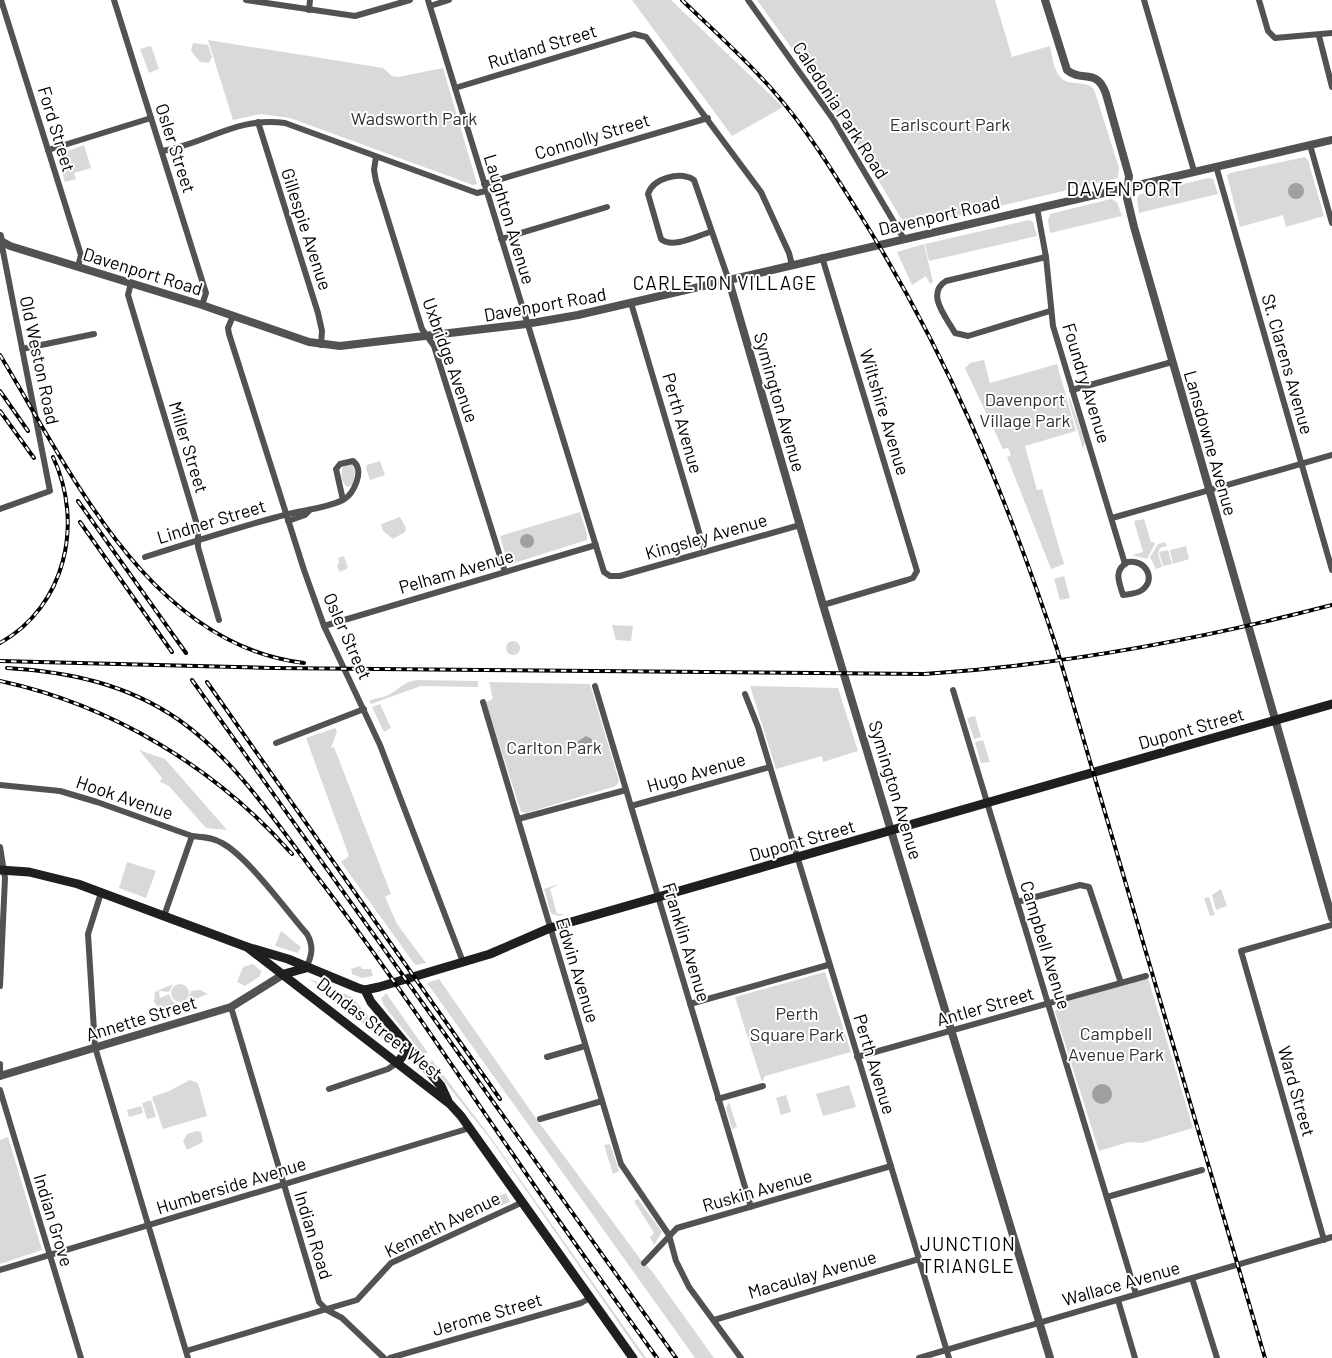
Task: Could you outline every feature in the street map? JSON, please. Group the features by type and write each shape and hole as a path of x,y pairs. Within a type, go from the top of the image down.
{"main road":[{"name":"Dupont Street","path":"365,990 490,954 550,928 658,899 1332,704"},
{"name":"Dundas Street West","path":"2,870 51,876 101,892 247,947 398,1062 450,1104 470,1128 633,1358"},
{"path":"247,947 288,959 306,968 365,990 371,1002 441,1086 450,1104"},
{"path":"284,974 306,968"},
{"path":"398,1062 405,1053 404,1043"}],"street":[{"name":"Ford Street","path":"1,0 81,256 78,267"},
{"name":"Osler Street","path":"114,0 206,293 202,305"},
{"path":"246,0 355,16 410,0"},
{"path":"309,10 310,0"},
{"path":"429,3 449,0"},
{"name":"Caledonia Park Road","path":"748,0 834,119 904,239"},
{"name":"Lansdowne Avenue","path":"1044,0 1067,70 1071,74 1091,76 1103,86 1127,165 1127,198 1132,220 1332,918"},
{"path":"1144,0 1194,171"},
{"path":"1259,0 1271,37 1278,39 1319,36 1332,33"},
{"name":"Laughton Avenue","path":"429,3 526,324 604,572 610,576 620,576"},
{"name":"Rutland Street","path":"455,88 638,33 646,36 708,118"},
{"path":"1319,36 1332,87"},
{"path":"48,150 151,118"},
{"path":"708,118 762,192 790,253 792,265"},
{"name":"Connolly Street","path":"484,184 708,118"},
{"path":"162,151 250,122 285,123 477,193 486,191"},
{"name":"Gillespie Avenue","path":"258,122 318,313 322,331 322,345"},
{"name":"Davenport Road","path":"1,238 10,246 202,305 322,345 349,346 526,324 631,304 822,257 1332,140"},
{"path":"1310,145 1332,223"},
{"name":"Uxbridge Avenue","path":"376,157 374,170 376,180 422,329 434,346 505,572"},
{"name":"St. Clarens Avenue","path":"1216,166 1332,570"},
{"name":"Symington Avenue","path":"710,232 674,243 665,243 661,239 648,194 654,183 678,176 688,176 694,180 710,232 729,280 800,525 1050,1358"},
{"path":"500,239 607,207"},
{"name":"Foundry Avenue","path":"1037,208 1046,257 1050,311 1054,332 1125,564"},
{"name":"Old Weston Road","path":"0,508 50,491 1,238"},
{"name":"Wiltshire Avenue","path":"822,257 916,567 916,575 907,580 824,605"},
{"path":"1046,257 946,281 939,285 936,293 955,333 960,336 968,336 1050,311"},
{"name":"Miller Street","path":"131,283 128,295 198,528 198,547 219,620"},
{"name":"Perth Avenue","path":"631,304 705,552"},
{"name":"Osler Street","path":"233,316 228,328 229,334 287,518 324,626 380,745 463,962"},
{"path":"22,349 94,334"},
{"path":"1072,390 1172,362"},
{"path":"1112,518 1332,454"},
{"path":"353,461 358,468 355,486 352,493 343,500 336,469 340,464 353,461"},
{"name":"Lindner Street","path":"145,557 287,518 343,500"},
{"name":"Kingsley Avenue","path":"620,576 800,525"},
{"name":"Pelham Avenue","path":"324,626 596,545"},
{"path":"1132,562 1140,563 1146,569 1149,577 1146,585 1141,590 1123,595 1118,574 1125,564 1132,562"},
{"name":"Franklin Avenue","path":"595,686 750,1207"},
{"name":"Campbell Avenue","path":"953,690 1136,1294"},
{"name":"Perth Avenue","path":"745,694 770,767 828,965 950,1358"},
{"name":"Edwin Avenue","path":"483,702 621,1164 669,1235 682,1274 741,1358"},
{"path":"276,743 364,709"},
{"name":"Hugo Avenue","path":"631,806 770,767"},
{"name":"Hook Avenue","path":"0,784 45,789 79,796 192,836 208,837 221,842 236,853 307,934 311,941 312,954 306,968"},
{"path":"518,819 626,790"},
{"path":"164,916 192,836"},
{"path":"0,848 2,870 0,986"},
{"path":"1017,902 1080,885 1089,887 1121,983"},
{"path":"101,892 88,934 95,1047 147,1226 187,1354"},
{"name":"Ward Street","path":"1324,1240 1241,951 1332,925"},
{"path":"690,1004 828,965"},
{"name":"Annette Street","path":"0,1076 231,1007 284,974"},
{"name":"Antler Street","path":"857,1057 1146,976"},
{"name":"Indian Road","path":"231,1007 318,1302 327,1310 342,1318 384,1358"},
{"path":"547,1057 585,1046"},
{"path":"329,1089 388,1069 398,1062"},
{"path":"0,1064 0,1070"},
{"path":"718,1099 763,1086"},
{"name":"Indian Grove","path":"0,1090 81,1358"},
{"path":"540,1119 602,1101"},
{"name":"Humberside Avenue","path":"0,1270 470,1128"},
{"name":"Ruskin Avenue","path":"644,1263 669,1235 678,1228 891,1166"},
{"path":"1107,1198 1202,1170"},
{"name":"Kenneth Avenue","path":"187,1354 360,1298 391,1263 523,1202"},
{"name":"Wallace Avenue","path":"919,1358 1332,1237"},
{"name":"Macaulay Avenue","path":"714,1320 919,1258"},
{"path":"1192,1278 1217,1358"},
{"name":"Jerome Street","path":"390,1358 573,1305 590,1298"},
{"path":"1118,1300 1135,1358"}],"green space":[{"path":"632,0 671,0 783,107 732,136"},
{"name":"Earlscourt Park","path":"757,0 995,0 1012,57 1050,46 1055,68 1062,78 1066,81 1085,84 1094,89 1119,168 1118,178 925,224 913,226 903,222 841,117"},
{"name":"Wadsworth Park","path":"208,40 383,68 392,76 398,77 443,68 477,184 473,185 290,118 261,114 233,120"},
{"path":"193,43 208,45 212,57 209,63 200,62 191,51"},
{"path":"151,46 159,69 149,73 140,49"},
{"path":"84,145 91,168 74,173 76,179 65,182 57,155"},
{"path":"1305,157 1308,160 1324,216 1286,227 1283,215 1240,227 1227,175"},
{"path":"1208,178 1213,179 1218,194 1139,213 1137,198 1140,194"},
{"path":"1111,199 1117,202 1122,216 1050,233 1048,220 1050,214"},
{"path":"1029,220 1033,222 1037,236 929,261 925,244"},
{"path":"924,244 933,282 930,284 926,276 912,285 897,252"},
{"name":"Davenport Village Park","path":"984,360 990,383 1057,364 1076,431 1025,446 1037,490 1042,489 1064,564 1051,569 1007,457 1011,455 1008,448 1003,449 965,368 970,363"},
{"path":"1069,396 1085,442 1083,449 1069,402"},
{"path":"380,461 385,475 370,480 366,468 367,465"},
{"path":"352,464 355,471 353,485 348,487 342,478 343,467"},
{"path":"580,512 587,540 514,563 507,560 500,536"},
{"path":"400,517 406,528 405,532 393,539 383,531 381,524"},
{"path":"1144,519 1151,542 1155,544 1147,559 1132,555 1143,552 1134,521"},
{"path":"1165,542 1167,546 1160,548 1158,553 1162,567 1156,569 1150,557 1158,544"},
{"path":"1186,546 1189,559 1173,564 1170,550"},
{"path":"1168,550 1172,564 1163,566 1159,552"},
{"path":"344,556 348,568 340,572 337,566 338,558"},
{"path":"1064,576 1070,598 1060,600 1054,579"},
{"path":"612,625 633,626 631,641 616,640"},
{"path":"513,641 518,643 520,648 518,653 513,655 508,653 506,648 508,643"},
{"path":"416,680 478,681 478,687 421,686 371,704 369,701 389,695 405,684"},
{"name":"Carlton Park","path":"489,682 590,684 619,781 616,786 526,813 521,812 486,702 493,699"},
{"path":"750,686 838,688 858,751 823,762 822,756 776,769"},
{"path":"380,704 391,728 384,732 372,707"},
{"path":"975,716 981,737 974,739 967,718"},
{"path":"335,728 337,731 331,748 334,747 391,894 385,897 397,924 426,963 416,965 413,962 341,862 349,856 306,738"},
{"path":"983,740 990,762 981,763 975,742"},
{"path":"139,750 165,759 227,830 206,828 169,786 160,782 162,778"},
{"path":"127,862 156,871 146,898 119,888"},
{"path":"559,884 550,889 557,914 565,914 558,916 551,913 544,889"},
{"path":"1221,889 1227,906 1216,910 1212,895"},
{"path":"1209,897 1215,915 1210,916 1204,898"},
{"path":"281,931 301,947 298,953 275,946"},
{"path":"253,964 261,971 260,976 245,986 237,982 243,967"},
{"path":"360,966 362,969 371,969 373,976 362,978 352,974 351,969"},
{"name":"Perth Square Park","path":"825,972 851,1052 765,1076 762,1082 735,997"},
{"path":"308,978 352,997 395,1048 318,989 318,985"},
{"name":"Campbell Avenue Park","path":"1148,978 1193,1128 1142,1143 1129,1142 1099,1151 1055,1012 1059,1004"},
{"path":"439,979 535,1117 641,1260 651,1270 714,1358 695,1358 427,983"},
{"path":"173,984 169,992 159,991 160,998 169,994 172,1001 179,1005 162,1008 156,1005 154,1002 155,992"},
{"path":"180,984 186,987 189,993 186,999 180,1002 174,999 171,993 174,987"},
{"path":"200,990 208,994 186,1003 191,991"},
{"path":"386,993 428,1053 422,1053 385,1007 381,999"},
{"path":"432,1060 489,1135 646,1358 643,1358 491,1140 430,1063"},
{"path":"190,1080 198,1083 207,1116 163,1129 152,1097"},
{"path":"849,1085 856,1107 823,1116 816,1094"},
{"path":"786,1095 791,1112 781,1115 776,1098"},
{"path":"151,1100 156,1117 147,1119 142,1103"},
{"path":"729,1102 737,1127 732,1129 726,1108"},
{"path":"141,1106 143,1113 129,1117 127,1110"},
{"path":"197,1131 201,1132 203,1142 187,1150 183,1141 187,1134"},
{"path":"8,1137 42,1250 0,1264 0,1140"},
{"path":"610,1144 619,1171 613,1174 604,1145"},
{"path":"506,1193 510,1202 498,1207 495,1198"},
{"path":"638,1199 662,1232 654,1245 650,1237 654,1233 634,1201"}],"shaded area":[{"path":"1296,183 1304,191 1296,199 1288,191"},
{"path":"527,534 532,536 534,541 532,546 527,548 522,546 520,541 522,536"},
{"path":"586,736 592,739 592,748 576,750 574,744"},
{"path":"1102,1084 1109,1087 1112,1094 1109,1101 1102,1104 1095,1101 1092,1094 1095,1087"}],"railway":[{"path":"682,0 765,81 799,122 820,152 891,265 947,371 972,425 1016,534 1057,649 1265,1358"},
{"path":"0,355 87,499 121,546 159,588 202,624 250,649 304,663"},
{"path":"0,391 28,431"},
{"path":"0,411 34,458"},
{"path":"0,643 22,627 40,608 54,585 63,561 67,535 67,509 62,482 53,457"},
{"path":"78,501 186,653"},
{"path":"80,522 172,652"},
{"path":"0,661 272,668 924,674 1027,664 1130,649 1282,618 1332,605"},
{"path":"7,668 75,677 97,682 139,697 179,720 219,754 255,794 369,946 548,1205 657,1358"},
{"path":"192,680 676,1358"},
{"path":"0,681 42,692 82,706 160,744 230,794 292,854"},
{"path":"207,682 500,1099"}],"district":[{"name":"DAVENPORT","path":"1125,188"},
{"name":"CARLETON VILLAGE","path":"725,282"},
{"name":"JUNCTION TRIANGLE","path":"968,1254"}]}
